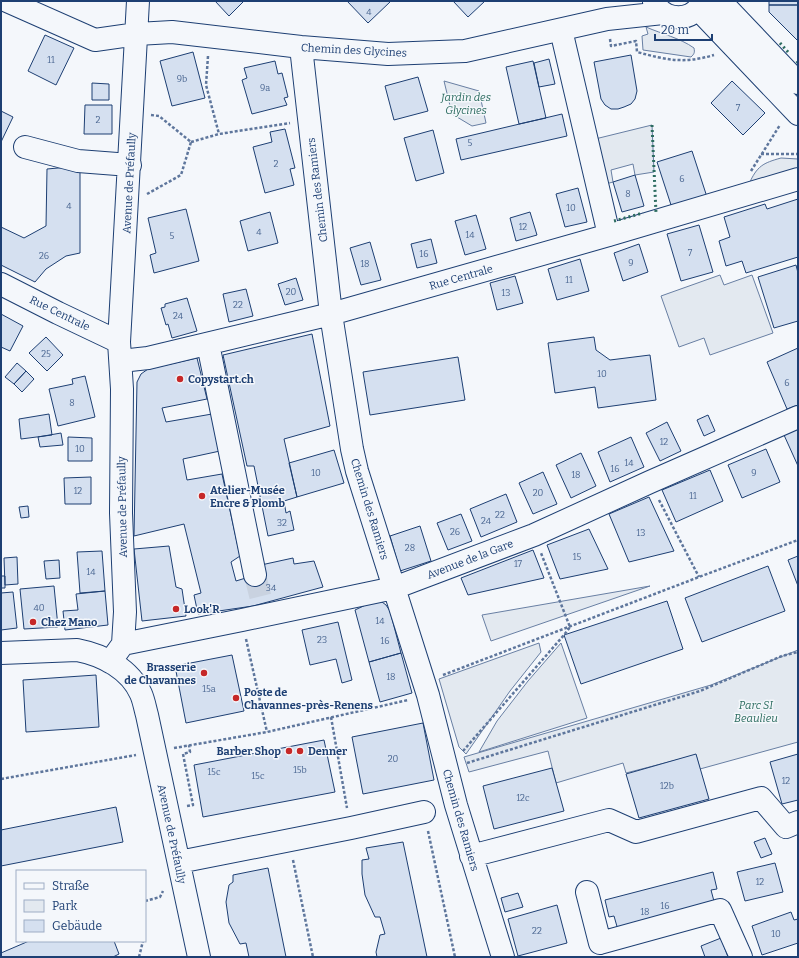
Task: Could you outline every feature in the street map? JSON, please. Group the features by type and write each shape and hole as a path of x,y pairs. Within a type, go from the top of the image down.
{"street":[{"name":"Chemin des Glycines","path":"7,1 94,40 138,34 172,32 301,47 388,54 465,51 658,7 672,17 681,17 689,15 706,4"},
{"name":"Avenue de Préfaully","path":"123,644 125,612 121,513 120,351 127,206 138,34 138,1"},
{"path":"706,4 724,6 798,83"},
{"path":"706,4 791,117"},
{"path":"561,30 609,235"},
{"name":"Chemin des Ramiers","path":"301,47 331,314 357,471 426,689 456,805 503,957"},
{"path":"25,147 78,161 130,165"},
{"name":"Rue Centrale","path":"1,284 58,313 120,351 148,358 331,314 609,235 798,179"},
{"path":"208,344 255,576"},
{"name":"Avenue de la Gare","path":"123,644 242,620 263,610 394,588 534,535 798,417"},
{"path":"1,653 78,650 90,652 110,662 123,644"},
{"name":"Avenue de Préfaully","path":"110,662 128,675 141,694 147,715 199,957"},
{"path":"471,856 609,820 636,832 760,798 786,827 798,822"},
{"path":"178,862 424,812"},
{"path":"587,892 600,943 720,910 741,957"}],"path":[{"path":"607,19 611,46 636,41 637,52 658,58 685,61 719,54"},
{"path":"209,36 206,85 218,134"},
{"path":"133,113 159,116 191,142"},
{"path":"748,174 761,154 791,117"},
{"path":"191,142 218,134 309,120"},
{"path":"127,206 181,175 191,142"},
{"path":"761,154 798,154"},
{"path":"650,482 699,577"},
{"path":"534,535 570,627"},
{"path":"174,748 267,732 331,717 426,689 570,627 798,540"},
{"path":"242,620 267,732"},
{"path":"447,770 570,627"},
{"path":"447,770 700,691 782,656 798,652"},
{"path":"331,717 351,828"},
{"path":"186,807 194,805 183,754 190,752 189,745"},
{"path":"1,779 140,754"},
{"path":"424,812 454,957"},
{"path":"289,840 312,957"},
{"path":"139,957 143,942"}],"green space":[{"path":"646,27 689,45 694,48 694,54 691,57 643,50 642,36 648,34"},
{"name":"Jardin des Glycines","path":"444,81 479,91 486,123 472,126 452,114"},
{"path":"652,125 654,172 635,175 633,164 611,170 613,182 602,185 591,140"},
{"path":"781,158 798,159 798,169 749,184 761,166"},
{"path":"720,275 724,285 752,275 773,333 710,355 704,338 679,347 661,296"},
{"path":"650,586 491,641 482,615"},
{"path":"539,643 541,652 510,691 466,754 459,747 439,679"},
{"path":"561,643 587,718 479,752 497,721 528,681"},
{"name":"Parc SI Beaulieu","path":"798,650 798,742 700,769 696,755 626,773 623,763 556,783 548,751 469,772 464,757 711,685"}],"building":[{"path":"215,1 244,1 229,16"},
{"path":"347,1 391,1 368,23"},
{"path":"453,1 485,1 468,17"},
{"path":"769,1 798,1 798,5 769,5"},
{"path":"769,5 798,5 798,41 769,12"},
{"path":"45,35 74,48 56,85 28,71"},
{"path":"193,52 205,98 172,106 160,61"},
{"path":"631,55 637,91 635,99 631,104 624,107 611,109 605,105 601,99 594,62"},
{"path":"549,59 555,84 539,87 534,63"},
{"path":"275,61 278,74 282,73 288,97 284,98 287,105 252,114 242,80 247,78 244,68"},
{"path":"533,61 546,118 519,124 506,67"},
{"path":"418,77 428,111 394,120 385,86"},
{"path":"732,81 765,113 743,135 711,103"},
{"path":"92,83 109,84 109,100 92,100"},
{"path":"85,105 112,105 112,134 84,134"},
{"path":"1,111 13,117 1,142"},
{"path":"562,114 567,136 461,160 456,139"},
{"path":"285,129 295,168 290,169 294,185 265,193 253,147 272,142 270,132"},
{"path":"433,130 444,173 416,181 404,138"},
{"path":"692,151 707,197 672,208 657,162"},
{"path":"80,166 80,253 66,256 46,269 35,282 1,265 1,227 24,238 46,226 47,169"},
{"path":"635,175 644,206 622,212 613,182"},
{"path":"578,188 587,222 565,227 556,194"},
{"path":"798,199 798,257 746,273 742,261 726,266 719,241 730,237 724,217 765,204 767,209"},
{"path":"186,209 199,261 154,273 150,255 156,253 148,218"},
{"path":"270,212 278,243 248,251 240,221"},
{"path":"530,212 537,235 516,241 510,218"},
{"path":"476,215 486,249 465,255 455,221"},
{"path":"699,225 713,272 681,281 667,234"},
{"path":"431,239 437,263 417,268 411,244"},
{"path":"370,242 381,280 361,285 350,248"},
{"path":"639,244 648,272 623,281 614,253"},
{"path":"580,259 589,291 557,300 548,269"},
{"path":"796,265 798,273 798,321 774,328 758,277"},
{"path":"515,276 523,303 497,310 490,283"},
{"path":"296,278 303,300 285,305 278,284"},
{"path":"246,289 253,316 229,322 223,294"},
{"path":"187,298 197,331 172,338 161,308 165,307 165,304"},
{"path":"1,314 23,326 10,351 1,347"},
{"path":"312,334 330,426 284,439 297,497 284,501 286,513 290,511 294,530 268,536 254,466 247,466 223,355"},
{"path":"46,337 63,355 47,371 29,353"},
{"path":"594,337 596,350 610,360 650,355 656,400 598,408 595,387 555,393 548,343"},
{"path":"798,348 798,405 787,409 767,362"},
{"path":"458,357 465,400 370,415 363,372"},
{"path":"197,358 207,399 162,408 166,422 212,414 220,451 183,459 187,480 222,474 240,556 231,562 236,581 262,573 261,565 293,558 294,564 314,561 323,587 253,606 198,614 194,595 201,593 184,524 134,536 137,382 141,374 148,369"},
{"path":"17,363 26,371 14,384 5,377"},
{"path":"26,371 34,379 22,392 14,384"},
{"path":"85,376 95,417 58,426 49,389 73,384 72,379"},
{"path":"49,414 52,435 21,439 19,419"},
{"path":"708,415 715,431 704,436 697,420"},
{"path":"667,422 681,451 660,461 646,433"},
{"path":"798,428 798,466 784,435"},
{"path":"61,433 63,445 40,447 38,437"},
{"path":"68,437 92,438 92,461 68,461"},
{"path":"631,437 644,467 610,482 598,452"},
{"path":"766,449 780,482 742,498 728,465"},
{"path":"334,450 344,483 297,497 289,463"},
{"path":"581,453 596,486 571,498 556,465"},
{"path":"710,470 723,501 676,522 662,490"},
{"path":"543,472 557,504 533,514 519,483"},
{"path":"91,477 91,504 65,504 64,478"},
{"path":"506,494 517,522 481,537 470,509"},
{"path":"649,497 674,551 629,562 609,514"},
{"path":"28,506 29,517 21,518 19,507"},
{"path":"461,514 472,541 448,550 437,523"},
{"path":"420,526 431,561 400,571 390,536"},
{"path":"589,529 608,569 560,579 547,545"},
{"path":"169,546 176,587 182,589 186,616 142,621 134,549"},
{"path":"533,550 544,578 468,595 461,578"},
{"path":"102,551 105,591 80,593 77,552"},
{"path":"798,556 798,586 788,560"},
{"path":"17,557 18,584 5,585 4,558"},
{"path":"59,560 60,578 46,579 44,561"},
{"path":"768,566 785,611 702,642 685,598"},
{"path":"1,576 5,576 5,588 1,588"},
{"path":"54,586 58,627 24,629 20,589"},
{"path":"105,591 108,625 65,630 63,611 78,610 76,594"},
{"path":"13,592 17,628 1,630 1,593"},
{"path":"374,601 382,602 390,611 401,653 369,662 355,610"},
{"path":"667,601 683,649 581,684 564,635"},
{"path":"338,622 352,680 342,683 336,659 310,665 302,630"},
{"path":"401,653 412,693 380,702 369,662"},
{"path":"232,655 244,711 186,723 175,666"},
{"path":"96,675 99,727 26,732 23,680"},
{"path":"423,723 434,780 363,794 352,737"},
{"path":"324,740 335,792 203,817 194,765"},
{"path":"696,754 709,799 639,818 626,774"},
{"path":"798,754 798,800 782,804 770,762"},
{"path":"552,768 564,811 494,829 483,786"},
{"path":"116,807 123,842 1,866 1,830"},
{"path":"765,838 772,854 761,858 754,842"},
{"path":"403,842 427,957 377,957 376,952 380,935 385,934 380,917 375,917 365,895 362,860 369,859 366,848"},
{"path":"775,863 783,892 745,901 737,872"},
{"path":"268,868 286,957 249,957 246,943 240,944 229,923 226,902 229,885 233,882 233,875"},
{"path":"713,872 717,889 711,890 715,905 618,930 614,916 609,917 605,900"},
{"path":"518,893 523,907 505,912 501,898"},
{"path":"557,905 567,943 518,956 508,919"},
{"path":"791,912 794,920 798,919 798,943 762,955 752,926"},
{"path":"721,938 728,957 705,957 701,946"},
{"path":"27,942 114,942 119,954 113,957 1,957 1,953"}],"tunnel":[{"path":"255,575 262,603"}],"hedge":[{"path":"780,43 789,53"},
{"path":"652,125 656,213"},
{"path":"614,221 643,213"}],"place":[{"name":"Copystart.ch","path":"180,379"},
{"name":"Atelier-Musée Encre & Plomb","path":"202,496"},
{"name":"Look'R","path":"176,609"},
{"name":"Chez Mano","path":"33,622"},
{"name":"Brasserie de Chavannes","path":"204,673"},
{"name":"Poste de Chavannes-près-Renens","path":"236,698"},
{"name":"Barber Shop","path":"289,751"},
{"name":"Denner","path":"300,751"}]}
